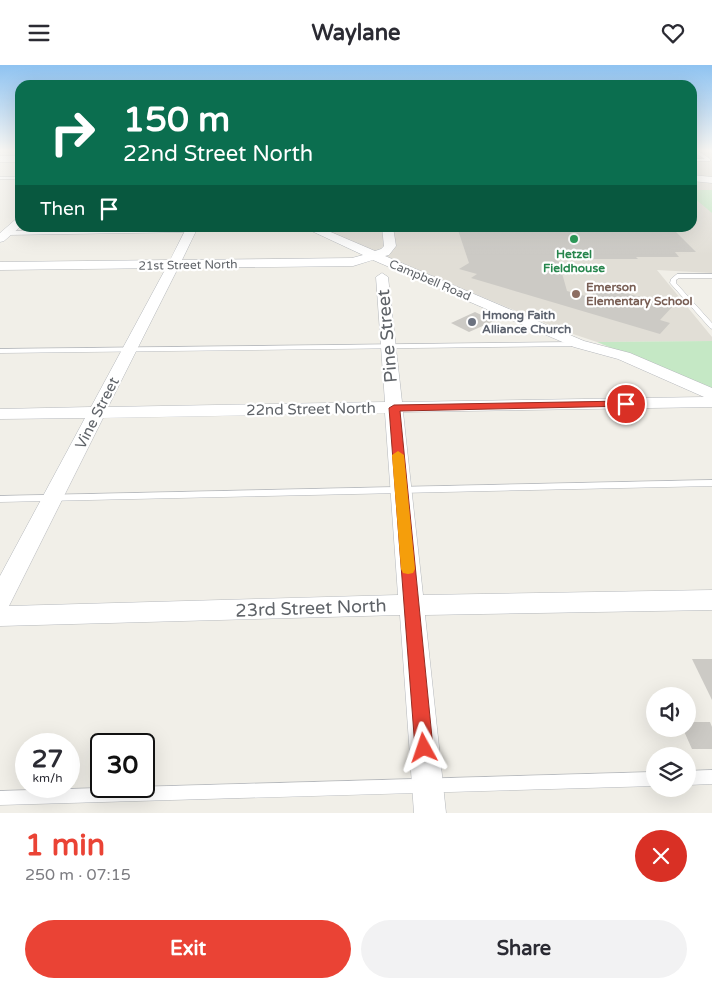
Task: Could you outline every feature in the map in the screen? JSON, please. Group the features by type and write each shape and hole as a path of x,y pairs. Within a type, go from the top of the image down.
{"street":[{"path":"3,236 15,225"},
{"name":"Vine Street","path":"0,599 190,232"},
{"name":"Campbell Road","path":"320,232 579,344 623,368 710,401"},
{"path":"375,256 390,247 388,232"},
{"name":"21st Street North","path":"0,267 353,262 375,256"},
{"name":"Pine Street","path":"382,277 428,799"},
{"name":"22nd Street North","path":"0,414 710,401"},
{"name":"23rd Street North","path":"0,616 411,605 712,601"}],"lane":[{"path":"3,236 111,232"},
{"path":"712,276 686,275 673,278 673,283 712,327"},
{"path":"0,351 579,344"},
{"path":"0,499 712,483"},
{"path":"696,778 712,777"},
{"path":"0,798 428,799 646,780"}],"shaded area":[{"path":"697,185 712,185 712,273 657,270 712,337 712,341 597,342 564,331 328,232 697,232"}],"green space":[{"path":"697,190 712,190 712,213 697,200"},
{"path":"712,341 712,390 597,342"}],"building":[{"path":"459,232 676,232 696,252 675,252 679,257 558,259 567,291 589,297 600,286 673,306 660,320 670,323 660,334 471,278 477,274 459,269 469,263"},
{"name":"Hmong Faith Alliance Church","path":"475,312 494,321 469,332 451,323"},
{"path":"692,659 712,659 712,700"},
{"path":"696,722 710,722 712,727 712,749 696,749 696,747 691,747 687,737 696,737"}],"slow traffic":[{"path":"398,455 408,569"}],"place":[{"name":"Hetzel Fieldhouse","path":"574,239"},
{"name":"Emerson Elementary School","path":"576,294"},
{"name":"Hmong Faith Alliance Church","path":"472,322"}],"route":[{"path":"424,748 394,408 626,404"}]}
